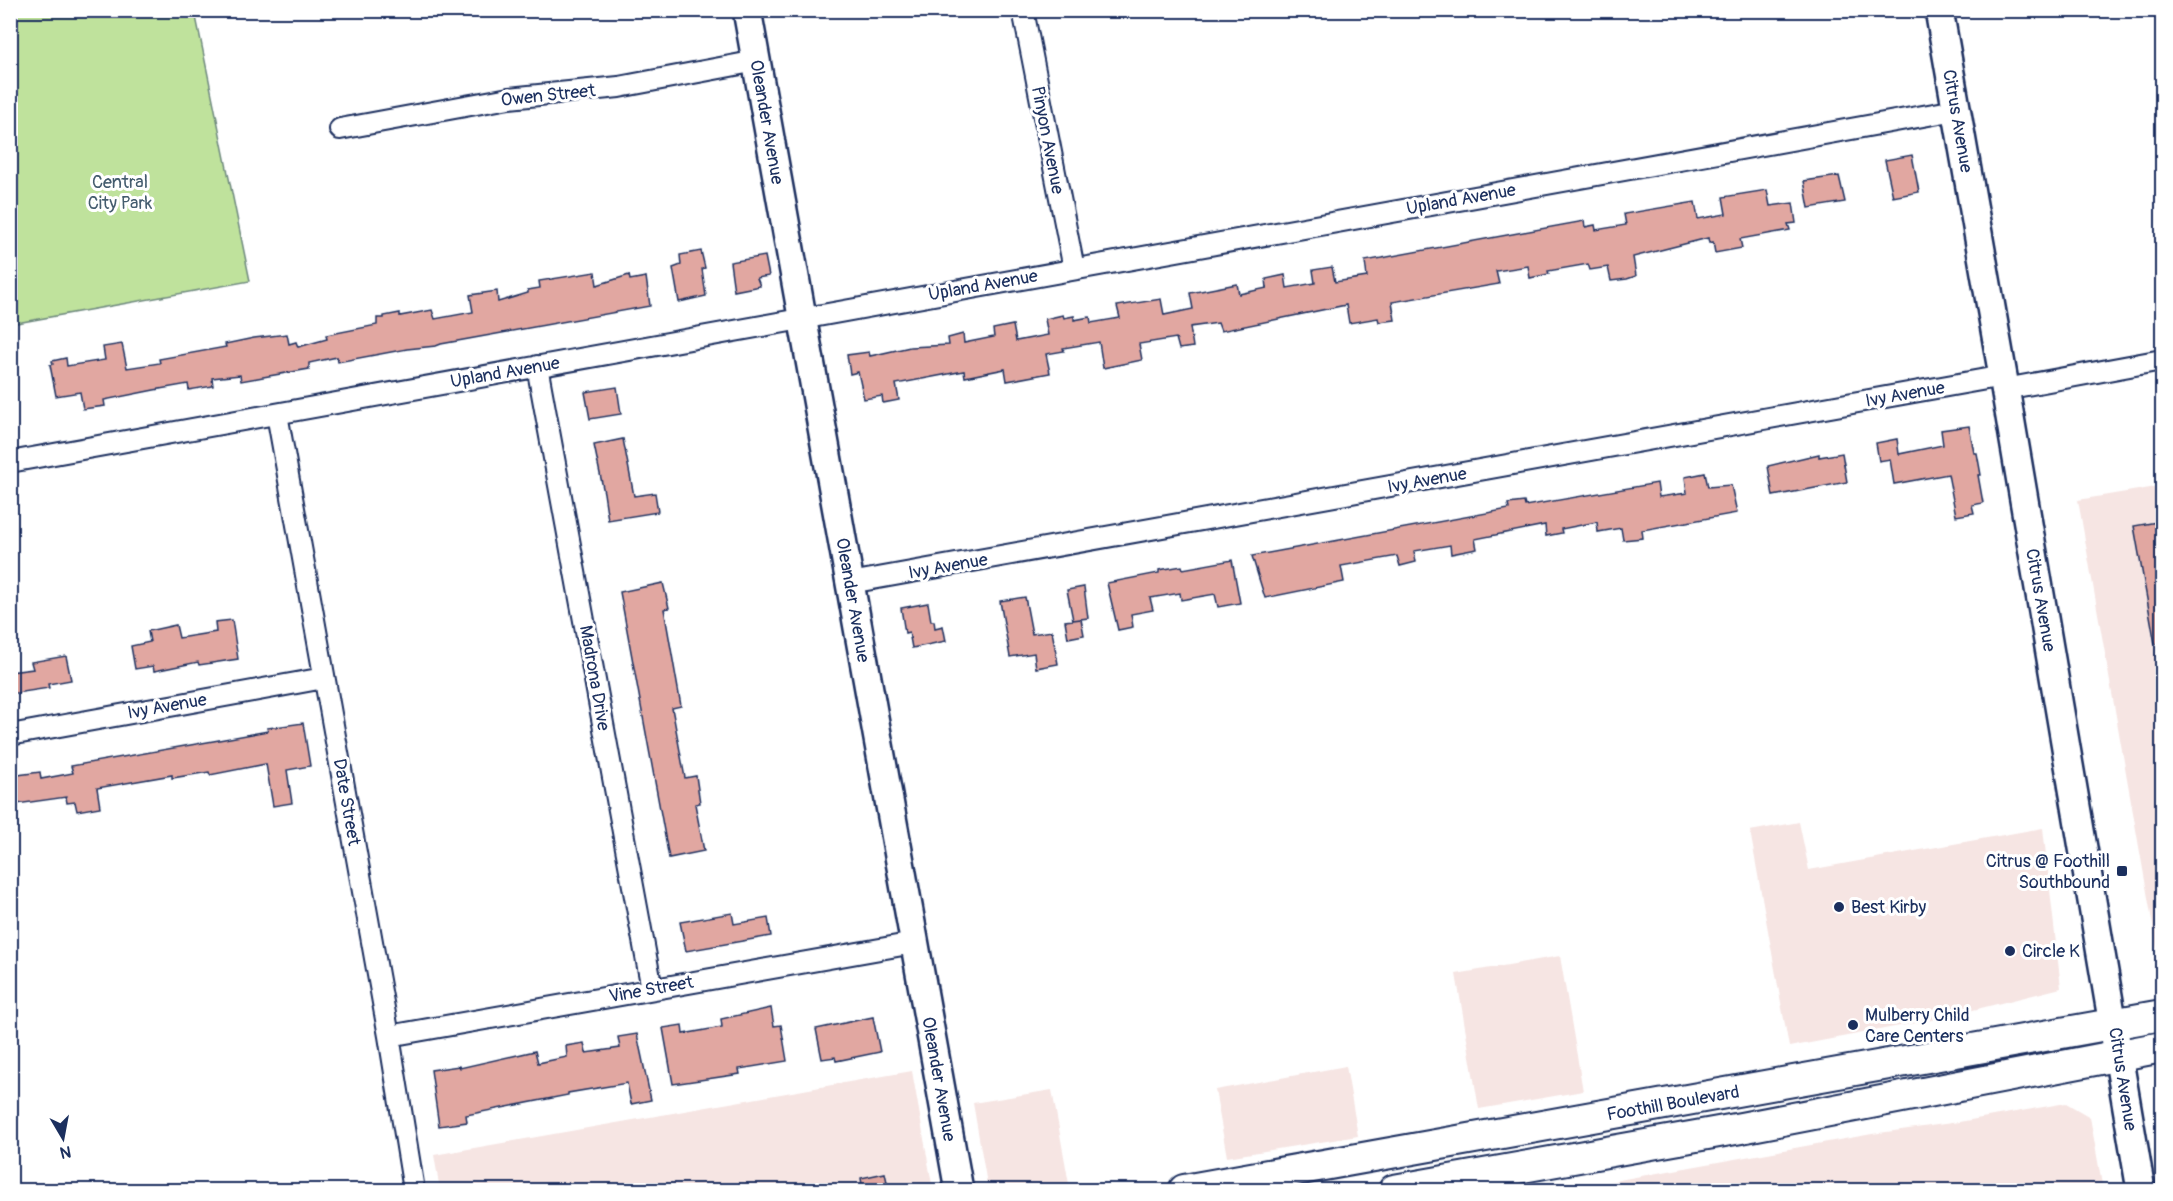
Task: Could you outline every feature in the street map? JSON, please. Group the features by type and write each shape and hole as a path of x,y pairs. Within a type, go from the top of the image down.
{"main road":[{"name":"Foothill Boulevard","path":"1185,1191 2163,1015"},
{"name":"Foothill Boulevard","path":"1394,1191 1741,1128 2163,1047"},
{"path":"1493,1173 1500,1157 1512,1151 1638,1126 1664,1104"}],"street":[{"name":"Pinyon Avenue","path":"1023,10 1074,268"},
{"name":"Citrus Avenue","path":"1939,10 2141,1191"},
{"name":"Oleander Avenue","path":"750,11 802,319 959,1191"},
{"name":"Owen Street","path":"340,129 509,98 619,87 757,61"},
{"name":"Upland Avenue","path":"10,462 1956,110"},
{"name":"Ivy Avenue","path":"850,584 2004,383 2163,360"},
{"name":"Madrona Drive","path":"537,366 652,989"},
{"name":"Date Street","path":"277,414 389,1036 414,1191"},
{"name":"Ivy Avenue","path":"10,735 324,678"},
{"name":"Vine Street","path":"389,1036 914,943"}],"shaded area":[{"path":"2162,486 2162,955 2157,949 2078,500"},
{"path":"1799,822 1809,870 2043,828 2061,988 1937,1019 1789,1047 1750,831"},
{"path":"1560,956 1583,1091 1479,1109 1456,974"},
{"path":"1346,1066 1358,1136 1227,1157 1215,1090"},
{"path":"912,1071 933,1190 440,1190 434,1155"},
{"path":"1052,1090 1069,1184 1030,1190 988,1190 973,1103"},
{"path":"2066,1103 2090,1117 2103,1190 1564,1190 1872,1134 1959,1122"}],"green space":[{"name":"Central City Park","path":"11,10 202,11 195,12 250,281 11,324"}],"building":[{"path":"1912,155 1919,192 1893,197 1885,160"},
{"path":"1839,176 1845,202 1809,208 1804,181"},
{"path":"1767,190 1770,206 1793,203 1796,223 1788,224 1790,230 1740,239 1742,248 1715,253 1713,242 1709,243 1708,238 1633,257 1636,276 1627,279 1611,281 1608,267 1590,270 1588,264 1548,271 1549,274 1530,278 1528,266 1496,271 1499,284 1392,302 1395,320 1379,322 1378,318 1349,323 1346,305 1221,331 1218,323 1190,327 1193,347 1179,349 1176,338 1139,344 1142,360 1103,368 1099,342 1063,348 1064,351 1046,354 1050,373 1007,381 1005,369 965,377 964,371 896,384 899,400 883,403 882,396 864,399 858,372 850,374 847,355 869,352 870,356 910,347 949,345 948,338 963,334 964,343 994,337 993,329 1013,325 1016,341 1048,335 1045,319 1063,315 1064,318 1074,316 1074,320 1090,317 1091,323 1120,318 1117,306 1161,299 1164,315 1193,309 1190,293 1237,284 1239,294 1267,288 1266,279 1285,275 1287,288 1315,283 1313,270 1332,267 1335,282 1367,277 1365,261 1584,221 1585,227 1595,225 1596,230 1626,225 1624,214 1695,202 1698,219 1726,214 1723,197"},
{"path":"701,251 705,268 702,269 706,296 679,302 673,268 681,265 680,255"},
{"path":"765,256 769,276 757,278 760,286 734,291 730,262"},
{"path":"595,272 597,285 629,275 630,280 646,277 650,306 338,362 337,357 309,363 309,369 241,381 240,375 212,378 213,386 189,390 188,384 154,390 104,400 105,406 83,409 80,392 56,396 50,365 53,364 52,361 66,358 67,366 105,360 103,347 122,344 127,368 160,363 159,359 226,347 225,344 254,338 287,334 289,344 296,342 298,347 327,339 326,335 377,325 377,318 384,318 384,316 400,313 400,316 432,310 435,319 473,312 470,295 497,291 498,302 528,293 528,290 540,288 539,281"},
{"path":"617,387 621,414 590,419 585,392"},
{"path":"1969,426 1981,475 1978,475 1983,503 1972,505 1974,513 1956,516 1948,474 1894,484 1890,459 1879,461 1876,443 1897,439 1899,454 1943,445 1941,430"},
{"path":"623,439 634,496 655,493 658,512 608,520 594,445"},
{"path":"1842,453 1847,482 1773,496 1768,466 1819,454 1819,457"},
{"path":"1705,473 1708,487 1731,485 1737,513 1642,530 1643,538 1623,540 1621,528 1598,532 1597,522 1561,529 1562,533 1546,536 1545,525 1475,539 1477,549 1451,554 1450,545 1414,551 1416,562 1400,566 1397,556 1341,566 1344,582 1265,598 1252,556 1509,509 1508,504 1524,502 1525,506 1657,483 1659,497 1687,493 1685,477"},
{"path":"2163,521 2163,643 2155,644 2134,526"},
{"path":"1232,560 1240,603 1218,607 1215,594 1181,600 1180,593 1150,598 1153,610 1131,614 1133,627 1118,630 1107,583 1159,573 1159,570 1182,566 1183,569"},
{"path":"663,583 669,608 664,609 681,706 672,708 685,778 696,776 700,803 695,804 704,851 669,858 620,592"},
{"path":"1084,587 1088,618 1073,620 1067,590"},
{"path":"1025,597 1032,634 1052,631 1058,664 1036,668 1034,653 1010,657 1000,601"},
{"path":"928,603 931,621 934,621 935,628 943,626 946,641 912,648 909,632 905,633 901,608"},
{"path":"1081,619 1084,635 1068,638 1065,621"},
{"path":"232,620 238,659 199,665 198,662 154,671 153,666 135,669 131,646 150,642 148,631 176,625 179,638 216,632 215,622"},
{"path":"66,656 71,680 48,684 49,688 10,694 10,672 33,669 31,662"},
{"path":"303,723 310,766 287,770 292,803 273,806 266,764 210,775 209,772 172,778 172,775 97,788 100,807 77,811 75,802 67,803 66,797 10,805 10,776 40,772 41,779 73,773 71,766"},
{"path":"732,913 734,924 768,918 771,936 686,951 680,922"},
{"path":"771,1008 774,1026 781,1025 787,1061 739,1069 740,1074 673,1084 663,1028 682,1025 683,1034 722,1027 721,1019"},
{"path":"873,1017 880,1052 836,1061 835,1057 822,1059 816,1029"},
{"path":"637,1034 651,1100 631,1104 627,1083 466,1115 467,1122 439,1126 431,1070 459,1066 460,1068 535,1051 538,1063 567,1057 566,1046 584,1043 586,1053 620,1048 618,1037"},
{"path":"885,1173 889,1191 863,1191 861,1178"}],"place":[{"name":"Citrus @ Foothill Southbound","path":"2122,871"},
{"name":"Best Kirby","path":"1839,907"},
{"name":"Circle K","path":"2010,951"},
{"name":"Mulberry Child Care Centers","path":"1853,1025"}]}
